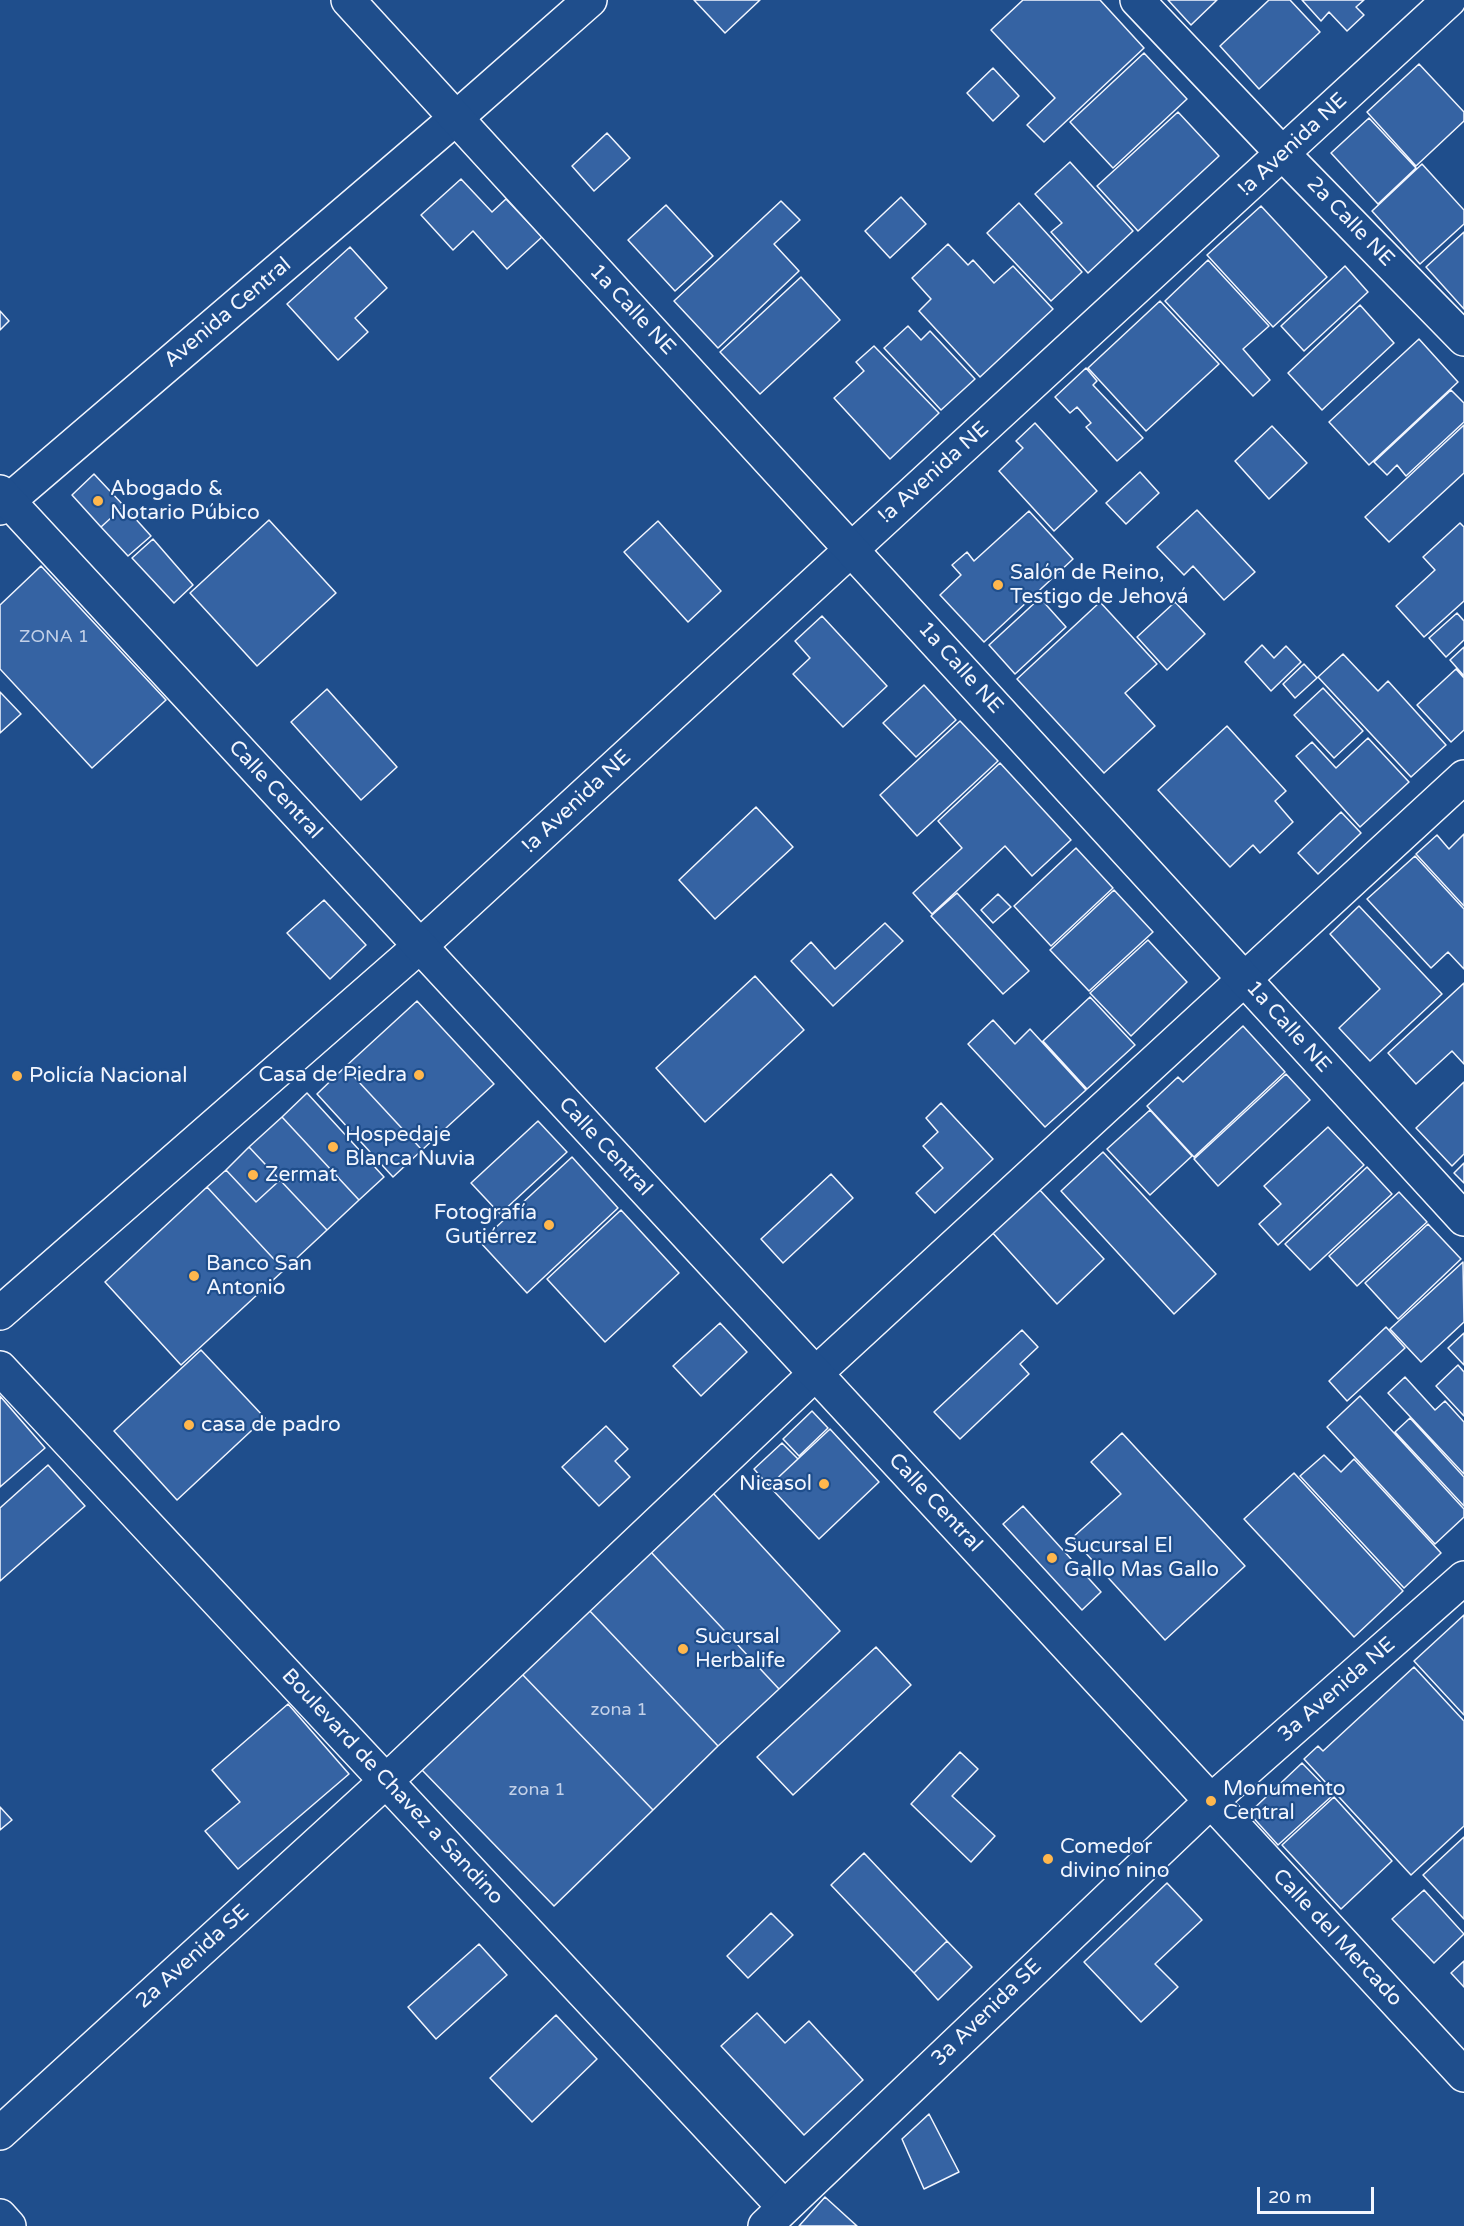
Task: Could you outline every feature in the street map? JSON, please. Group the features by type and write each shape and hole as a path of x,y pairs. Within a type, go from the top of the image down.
{"main road":[{"name":"1a Calle NE","path":"348,0 1464,1220"},
{"name":"Avenida Central","path":"3,500 456,118 590,0"},
{"name":"2a Calle NE","path":"1137,0 1283,154 1464,339"},
{"name":"!a Avenida NE","path":"0,1313 420,946 1449,0"},
{"name":"Calle Central","path":"3,500 420,946 1210,1801"},
{"name":"2a Avenida SE","path":"0,2133 386,1781 815,1374 1464,777"},
{"name":"Boulevard de Chavez a Sandino","path":"0,1368 386,1781 774,2216"},
{"name":"3a Avenida NE","path":"1210,1801 1464,1578"},
{"name":"Calle del Mercado","path":"1210,1801 1464,2075"},
{"name":"3a Avenida SE","path":"774,2216 1210,1801"},
{"path":"0,2216 9,2226"}],"building":[{"path":"694,0 760,0 725,33"},
{"path":"1023,0 1100,0 1144,48 1044,142 1027,125 1055,98 991,30"},
{"path":"1168,0 1217,0 1191,25"},
{"path":"1269,0 1290,0 1320,32 1259,89 1220,46"},
{"path":"1302,0 1364,0 1356,7 1364,15 1347,31 1329,12 1321,21"},
{"path":"1144,53 1187,99 1113,168 1070,122"},
{"path":"1419,64 1464,112 1464,121 1416,166 1367,112"},
{"path":"993,68 1019,96 993,121 967,93"},
{"path":"1178,112 1219,156 1138,231 1097,186"},
{"path":"1369,118 1416,168 1378,204 1331,153"},
{"path":"607,133 630,158 594,191 572,166"},
{"path":"1070,162 1133,231 1088,273 1051,232 1062,223 1035,194"},
{"path":"1422,164 1464,210 1464,224 1420,264 1372,211"},
{"path":"461,179 492,212 506,199 542,237 507,269 473,231 453,250 421,215"},
{"path":"901,197 926,224 890,258 865,231"},
{"path":"781,201 800,220 774,244 799,271 718,348 674,301"},
{"path":"1019,203 1082,272 1051,301 987,233"},
{"path":"666,205 713,256 675,291 628,240"},
{"path":"1261,206 1327,277 1273,327 1207,255"},
{"path":"1464,232 1464,309 1426,267"},
{"path":"948,244 968,265 973,260 994,283 1013,266 1053,309 980,377 919,311 931,299 912,278"},
{"path":"350,247 387,288 355,318 368,332 338,360 287,304"},
{"path":"1208,260 1269,326 1243,349 1270,380 1253,396 1165,301"},
{"path":"1345,266 1368,292 1304,351 1281,326"},
{"path":"801,277 840,320 760,394 720,352"},
{"path":"1160,301 1219,364 1146,431 1088,368"},
{"path":"1360,305 1394,343 1322,410 1288,373"},
{"path":"0,311 9,321 0,330"},
{"path":"908,326 921,340 930,331 975,379 941,410 884,348"},
{"path":"1419,339 1458,382 1369,465 1329,422"},
{"path":"874,346 939,413 890,459 834,398 864,371 856,362"},
{"path":"1086,368 1097,381 1093,385 1143,438 1117,461 1086,427 1091,423 1077,407 1070,413 1055,397"},
{"path":"1451,390 1464,403 1464,422 1406,476 1397,465 1387,475 1374,462"},
{"path":"1035,423 1097,491 1054,531 999,471 1023,448 1016,441"},
{"path":"1464,425 1464,473 1389,542 1365,517"},
{"path":"1272,426 1307,463 1269,499 1235,461"},
{"path":"1140,472 1159,493 1126,524 1106,503"},
{"name":"Abogado & Notario Púbico","path":"94,474 124,506 101,527 72,495"},
{"path":"124,506 151,536 128,556 101,527"},
{"path":"1197,510 1255,572 1224,600 1193,566 1184,575 1157,547"},
{"name":"Salón de Reino, Testigo de Jehová","path":"1029,511 1073,559 984,642 940,595 961,575 952,565 967,552 974,561"},
{"path":"269,520 336,593 257,666 190,593"},
{"path":"658,521 721,591 688,622 624,552"},
{"path":"1460,523 1464,527 1464,601 1424,637 1396,606 1435,570 1423,557"},
{"path":"153,539 193,585 174,603 132,558"},
{"path":"41,566 166,700 92,768 0,669 0,605"},
{"path":"1040,598 1066,627 1015,674 989,645"},
{"path":"1100,602 1157,664 1125,693 1155,726 1104,773 1017,679"},
{"path":"1175,602 1205,634 1167,670 1137,637"},
{"path":"1457,613 1464,621 1464,640 1446,657 1429,638"},
{"path":"822,616 887,686 843,727 793,674 810,658 795,641"},
{"path":"1262,645 1274,658 1286,646 1301,662 1271,691 1245,662"},
{"path":"1464,647 1464,676 1450,660"},
{"path":"1343,654 1378,691 1388,681 1446,745 1411,777 1318,677"},
{"path":"1304,664 1317,678 1295,698 1283,684"},
{"path":"1456,669 1464,678 1464,730 1451,742 1417,705"},
{"path":"924,685 956,720 916,757 883,723"},
{"path":"1323,688 1363,731 1334,758 1294,715"},
{"path":"327,689 397,767 361,800 291,722"},
{"path":"0,692 21,714 0,733"},
{"path":"960,721 998,761 917,836 880,795"},
{"path":"1227,726 1286,791 1275,801 1293,822 1260,853 1253,845 1230,867 1158,790"},
{"path":"1368,738 1409,782 1360,827 1296,756 1312,742 1336,768"},
{"path":"1000,763 1071,840 1032,876 1005,846 932,914 913,893 962,848 938,821"},
{"path":"756,807 793,847 715,919 679,880"},
{"path":"1341,812 1361,833 1318,874 1298,853"},
{"path":"1464,834 1464,906 1416,854 1437,835 1449,849"},
{"path":"1076,848 1113,888 1051,946 1014,906"},
{"path":"1415,856 1464,909 1464,969 1448,952 1431,968 1367,899"},
{"path":"1114,890 1153,932 1089,991 1050,950"},
{"path":"957,893 1029,971 1003,994 931,916"},
{"path":"998,894 1011,907 993,923 981,910"},
{"path":"324,900 366,945 330,979 287,933"},
{"path":"1359,906 1442,994 1370,1061 1339,1028 1380,989 1330,934"},
{"path":"885,923 903,941 833,1006 791,961 811,942 835,969"},
{"path":"1148,940 1187,982 1131,1036 1090,993"},
{"path":"755,976 804,1030 705,1122 656,1068"},
{"path":"1464,983 1464,1064 1452,1051 1416,1084 1388,1053"},
{"path":"1090,997 1135,1045 1087,1089 1043,1041"},
{"name":"Casa de Piedra","path":"417,1001 494,1084 422,1150 345,1067"},
{"path":"993,1020 1015,1044 1030,1029 1086,1090 1045,1127 968,1044"},
{"path":"1243,1026 1285,1072 1194,1157 1147,1106 1178,1077 1183,1082"},
{"path":"345,1067 422,1150 393,1177 317,1094"},
{"path":"1286,1074 1310,1100 1218,1186 1194,1159"},
{"path":"1464,1082 1464,1154 1452,1166 1416,1128"},
{"name":"Hospedaje Blanca Nuvia","path":"307,1093 384,1177 359,1200 282,1117"},
{"path":"941,1103 993,1159 935,1213 916,1193 943,1168 923,1146 938,1132 926,1118"},
{"path":"1150,1110 1192,1156 1150,1195 1107,1149"},
{"path":"282,1117 359,1200 327,1230 249,1147"},
{"path":"538,1121 567,1152 500,1214 471,1183"},
{"path":"1328,1127 1364,1165 1278,1245 1259,1224 1281,1204 1264,1186"},
{"name":"Zermat","path":"249,1147 280,1180 256,1202 226,1170"},
{"path":"1103,1152 1216,1274 1174,1314 1061,1191"},
{"name":"Fotografía Gutiérrez","path":"572,1157 618,1208 527,1293 480,1242"},
{"path":"1464,1163 1464,1183 1454,1173"},
{"path":"1367,1167 1392,1194 1310,1270 1285,1244"},
{"path":"226,1170 256,1202 280,1180 327,1230 284,1270 207,1187"},
{"path":"831,1174 853,1198 783,1263 761,1239"},
{"name":"Banco San Antonio","path":"207,1187 284,1270 181,1365 105,1282"},
{"path":"1037,1187 1104,1259 1057,1304 990,1230"},
{"path":"1399,1192 1427,1222 1357,1286 1329,1256"},
{"path":"621,1210 679,1273 605,1342 547,1279"},
{"path":"1428,1224 1461,1259 1398,1319 1365,1283"},
{"path":"1463,1262 1464,1322 1421,1362 1390,1329"},
{"path":"720,1323 747,1352 701,1396 673,1366"},
{"path":"1386,1327 1405,1348 1347,1401 1329,1381"},
{"path":"1022,1330 1038,1347 1020,1364 1029,1374 960,1439 934,1412"},
{"path":"1464,1333 1464,1365 1448,1348"},
{"name":"casa de padro","path":"201,1350 265,1418 177,1500 114,1431"},
{"path":"1458,1365 1464,1372 1464,1416 1436,1386"},
{"path":"1405,1377 1435,1410 1445,1401 1464,1422 1464,1474 1388,1393"},
{"path":"0,1396 45,1448 0,1487"},
{"path":"1360,1396 1464,1509 1464,1517 1435,1544 1327,1427"},
{"path":"812,1411 828,1428 799,1456 783,1439"},
{"path":"1410,1418 1464,1477 1464,1506 1395,1432"},
{"path":"606,1426 628,1449 615,1461 630,1477 599,1506 562,1467"},
{"name":"Nicasol","path":"830,1429 879,1482 819,1539 769,1486"},
{"path":"1122,1433 1245,1566 1165,1640 1072,1538 1121,1494 1091,1462"},
{"path":"782,1443 798,1459 769,1486 754,1469"},
{"path":"1324,1455 1341,1472 1354,1459 1441,1553 1404,1588 1300,1476"},
{"path":"48,1465 85,1506 0,1581 0,1508"},
{"path":"1294,1473 1403,1591 1354,1637 1244,1519"},
{"path":"713,1493 840,1631 779,1689 650,1551"},
{"name":"Sucursal El Gallo Mas Gallo","path":"1023,1506 1101,1592 1082,1610 1003,1524"},
{"name":"Sucursal Herbalife","path":"650,1551 779,1689 718,1746 588,1609"},
{"path":"588,1609 718,1746 653,1810 521,1673"},
{"path":"1464,1615 1464,1715 1414,1661"},
{"path":"876,1647 911,1685 793,1795 757,1757"},
{"path":"1414,1667 1464,1721 1464,1826 1411,1875 1304,1759 1318,1746 1323,1751"},
{"path":"521,1673 653,1810 554,1906 422,1770"},
{"path":"288,1704 349,1774 238,1869 205,1831 240,1802 212,1770"},
{"path":"960,1752 978,1769 952,1796 995,1836 971,1862 911,1804"},
{"path":"1302,1763 1333,1795 1278,1845 1249,1813"},
{"path":"1334,1797 1392,1861 1341,1909 1282,1845"},
{"path":"0,1807 12,1820 0,1830"},
{"path":"1464,1837 1464,1919 1423,1875"},
{"path":"864,1853 947,1941 914,1973 831,1885"},
{"path":"1167,1883 1202,1920 1155,1964 1178,1987 1141,2022 1084,1962"},
{"path":"1424,1890 1464,1934 1434,1963 1392,1919"},
{"path":"771,1913 793,1935 748,1978 727,1956"},
{"path":"947,1941 972,1967 938,2000 914,1973"},
{"path":"479,1944 507,1975 436,2039 408,2007"},
{"path":"1464,1961 1464,1987 1451,1973"},
{"path":"757,2013 785,2043 809,2021 863,2080 804,2135 721,2046"},
{"path":"556,2015 597,2059 532,2122 490,2078"},
{"path":"929,2114 959,2172 924,2189 902,2139"},
{"path":"825,2197 857,2226 799,2226"}],"place":[{"name":"Abogado & Notario Púbico","path":"98,501"},
{"name":"Salón de Reino, Testigo de Jehová","path":"998,585"},
{"name":"Casa de Piedra","path":"419,1075"},
{"name":"Policía Nacional","path":"17,1076"},
{"name":"Hospedaje Blanca Nuvia","path":"333,1147"},
{"name":"Zermat","path":"253,1175"},
{"name":"Fotografía Gutiérrez","path":"549,1225"},
{"name":"Banco San Antonio","path":"194,1276"},
{"name":"casa de padro","path":"189,1425"},
{"name":"Nicasol","path":"824,1484"},
{"name":"Sucursal El Gallo Mas Gallo","path":"1052,1558"},
{"name":"Sucursal Herbalife","path":"683,1649"},
{"name":"Monumento Central","path":"1211,1801"},
{"name":"Comedor divino nino","path":"1048,1859"}]}
